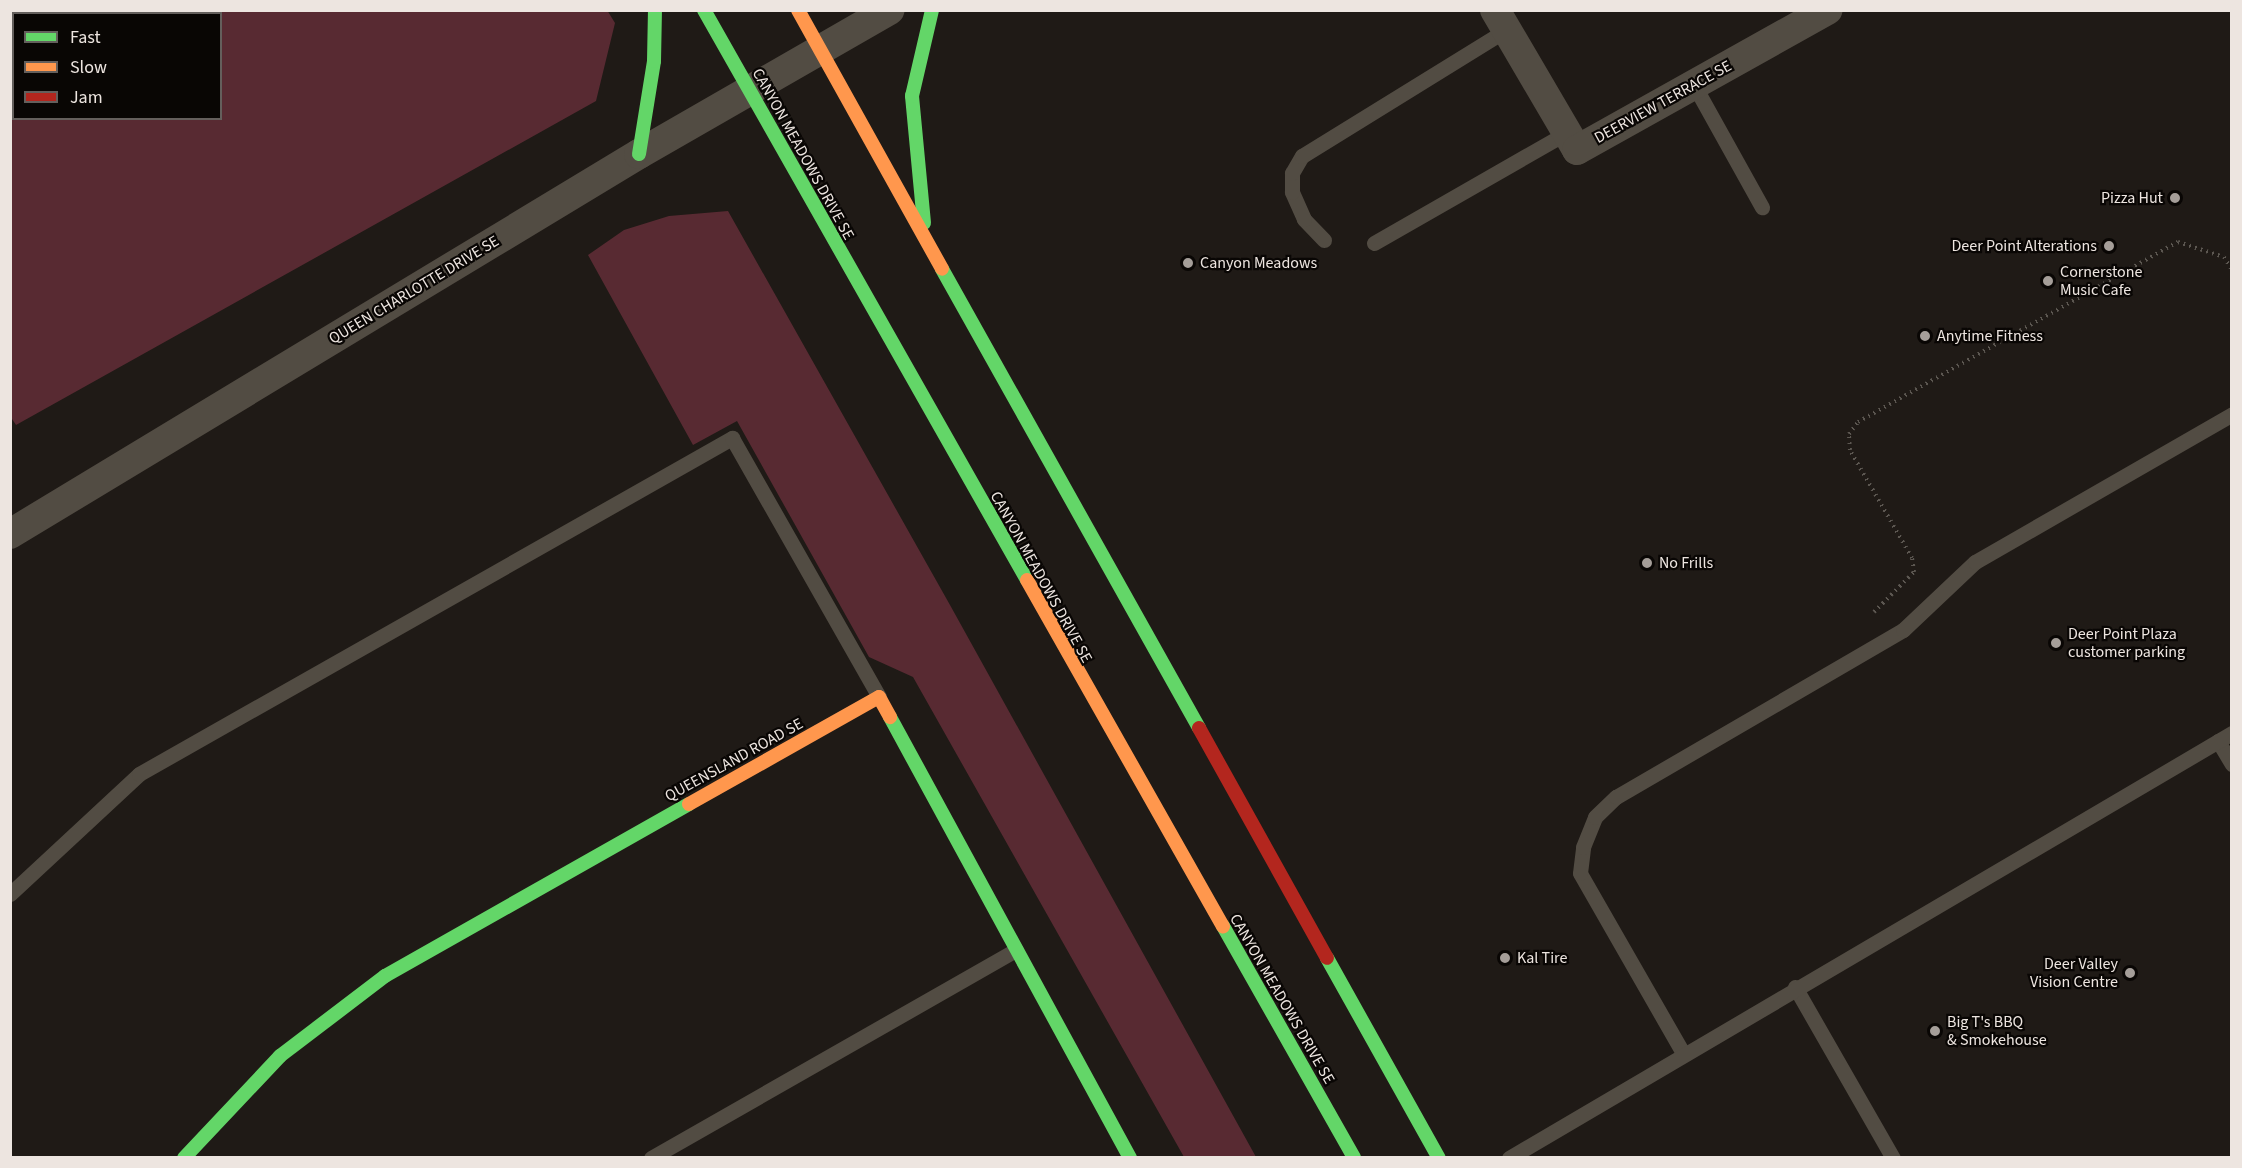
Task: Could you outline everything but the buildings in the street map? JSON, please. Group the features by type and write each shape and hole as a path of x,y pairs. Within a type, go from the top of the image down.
{"street":[{"path":"639,154 654,61 654,10"},
{"name":"CANYON MEADOWS DRIVE SE","path":"704,10 1354,1158"},
{"path":"798,10 1439,1158"},
{"name":"QUEEN CHARLOTTE DRIVE SE","path":"10,534 639,154 749,93 889,10"},
{"path":"925,234 912,96 932,10"},
{"name":"DEERVIEW TERRACE SE","path":"1501,20 1577,150 1827,10"},
{"path":"879,697 1130,1158"},
{"name":"QUEENSLAND ROAD SE","path":"184,1158 280,1056 385,976 879,697"}],"lane":[{"path":"1324,240 1304,219 1292,192 1292,173 1302,156 1501,20"},
{"path":"1694,85 1762,207"},
{"path":"1374,243 1566,133"},
{"path":"1683,1053 1580,873 1583,847 1595,817 1616,797 1903,630 1976,562 2232,414"},
{"path":"10,894 140,774 732,438 879,697"},
{"path":"1509,1158 1795,987 2232,733"},
{"path":"2218,741 2232,764"},
{"path":"651,1158 1016,950"},
{"path":"1795,987 1893,1158"}],"path":[{"path":"1867,619 1914,572 1912,558 1850,450 1849,434 1858,422 2178,242 2224,257 2232,270"}],"shaded area":[{"path":"11,10 607,10 615,23 596,101 16,425 10,416"},
{"path":"728,211 950,605 1256,1157 1184,1157 913,677 869,657 737,421 693,445 588,255 624,230 669,216"}],"traffic: fast":[{"path":"639,154 654,61 655,10"},
{"path":"704,10 1027,580"},
{"path":"924,223 912,96 932,10"},
{"path":"942,269 1199,728"},
{"path":"890,717 1130,1158"},
{"path":"184,1158 280,1056 385,976 689,804"},
{"path":"1223,926 1354,1158"},
{"path":"1327,958 1439,1158"}],"traffic: slow":[{"path":"798,10 942,269"},
{"path":"1027,580 1223,926"},
{"path":"689,804 879,697 890,717"}],"traffic: jam":[{"path":"1199,728 1327,958"}],"place":[{"name":"Pizza Hut","path":"2175,198"},
{"name":"Deer Point Alterations","path":"2109,246"},
{"name":"Canyon Meadows","path":"1188,263"},
{"name":"Cornerstone Music Cafe","path":"2048,281"},
{"name":"Anytime Fitness","path":"1925,336"},
{"name":"No Frills","path":"1647,563"},
{"name":"Deer Point Plaza customer parking","path":"2056,643"},
{"name":"Kal Tire","path":"1505,958"},
{"name":"Deer Valley Vision Centre","path":"2130,973"},
{"name":"Big T's BBQ & Smokehouse","path":"1935,1031"}]}
